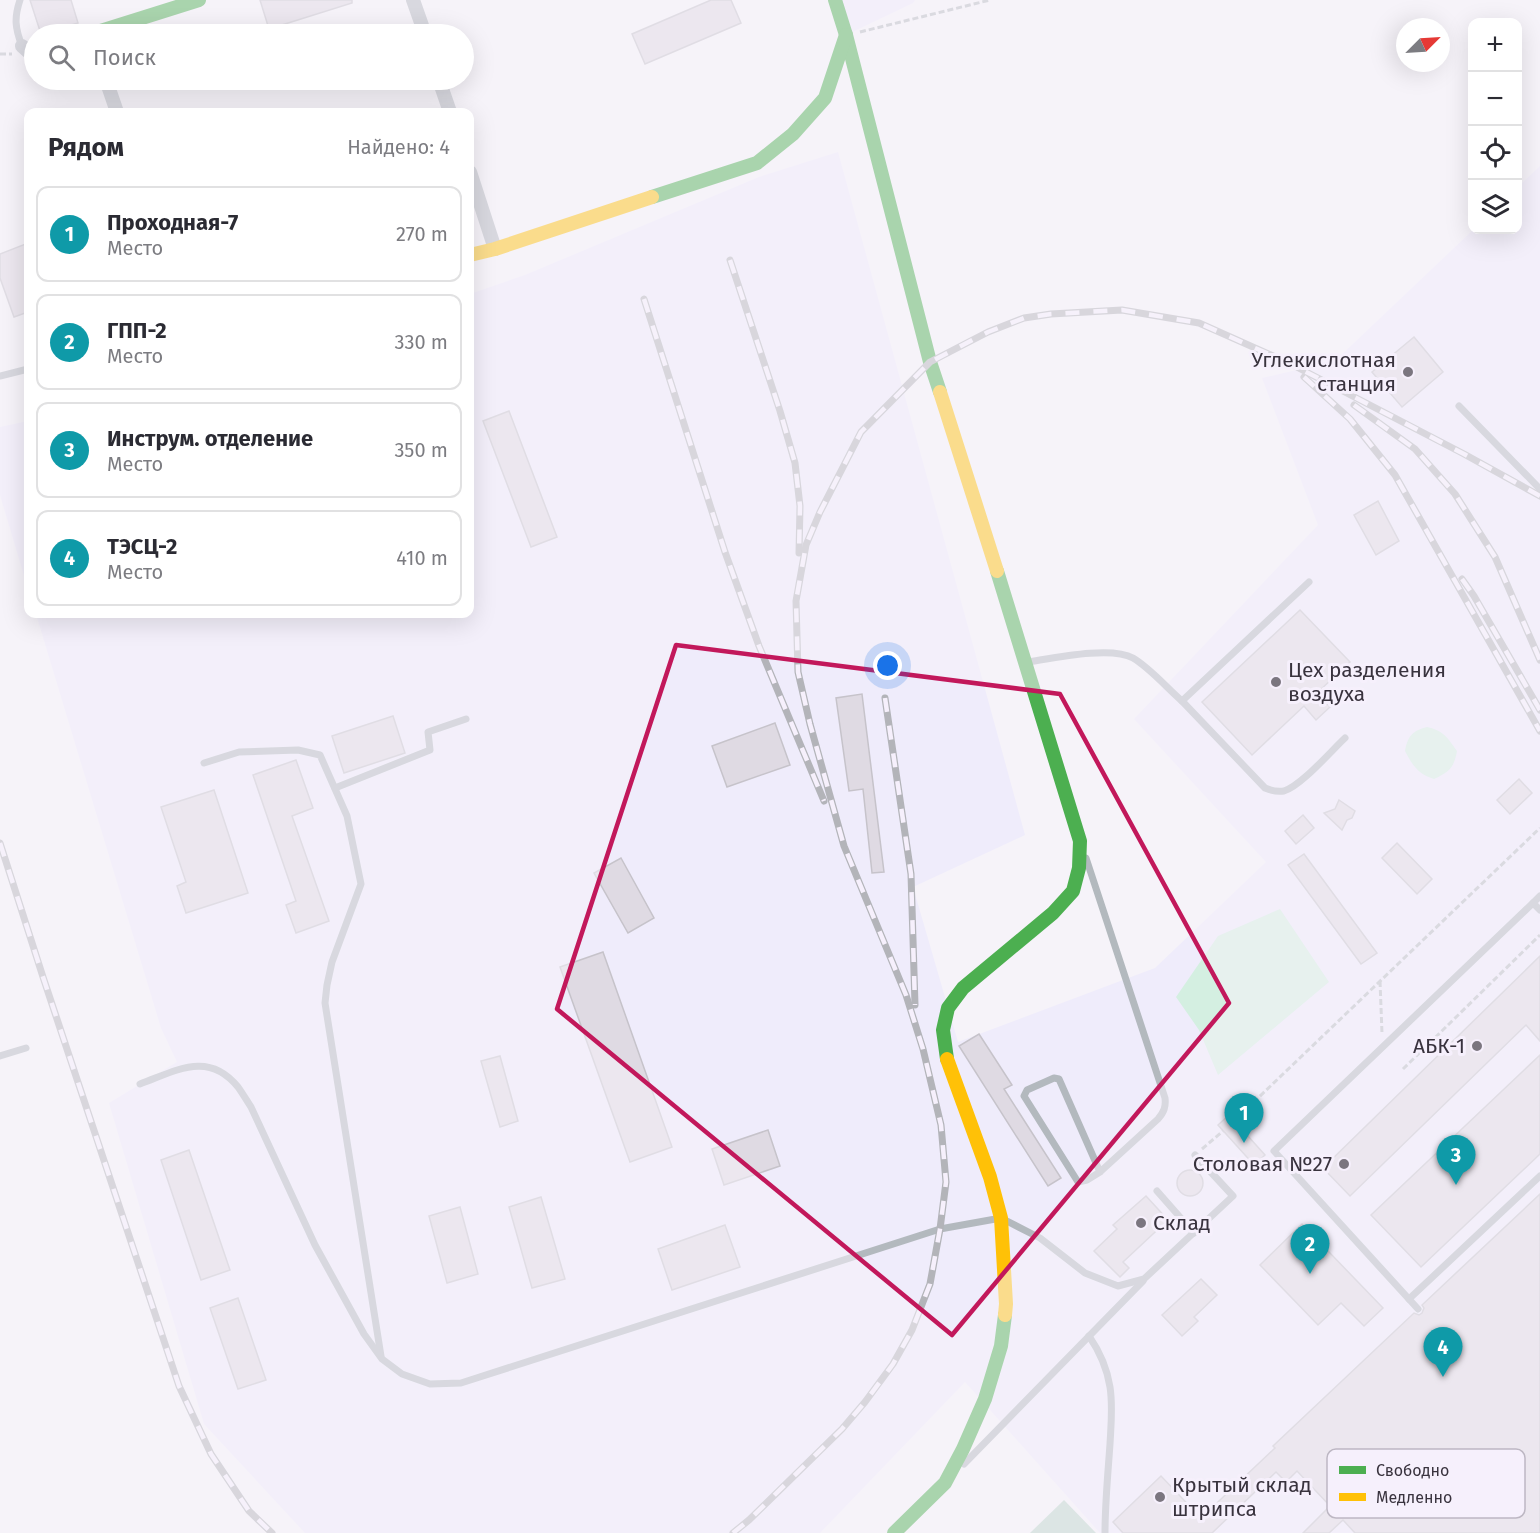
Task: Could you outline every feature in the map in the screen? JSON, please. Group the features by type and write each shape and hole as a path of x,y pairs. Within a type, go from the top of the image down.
{"street":[{"path":"123,24 199,0"},
{"path":"413,0 421,24"},
{"path":"835,0 930,362 1026,662 1080,841 1079,868 1073,891 1053,913 963,988 948,1008 943,1029 946,1055 990,1177 1001,1218 1006,1304 1001,1346 985,1399 963,1449 945,1483 894,1533"},
{"path":"474,254 757,163 793,134 825,98 846,35"},
{"path":"109,90 116,108"},
{"path":"442,90 449,108"},
{"path":"474,184 495,249"}],"lane":[{"path":"20,0 15,14 16,31 21,46"},
{"path":"0,376 24,370"},
{"path":"1459,406 1540,489"},
{"path":"1182,701 1309,582"},
{"path":"1026,662 1083,654 1108,653 1131,657 1182,701 1265,788 1275,792 1286,790 1300,781 1345,738"},
{"path":"335,788 430,750 428,732 466,719"},
{"path":"204,763 239,752 298,750 320,755 347,816 362,884 332,962 325,1003 382,1359"},
{"path":"1080,841 1166,1098 1166,1106 1158,1119 1100,1172 1087,1180 1078,1182 1024,1096 1027,1090 1059,1078 1100,1172"},
{"path":"1418,1309 1274,1151 1540,896"},
{"path":"1533,903 1540,910"},
{"path":"0,1056 26,1048"},
{"path":"140,1084 183,1068 205,1065 222,1072 237,1086 251,1107 315,1245 364,1334 382,1359 402,1374 429,1384 461,1383 940,1229 1001,1218 1040,1238 1085,1273 1118,1286 1144,1279"},
{"path":"945,1483 1144,1279 1233,1196 1195,1155"},
{"path":"1409,1299 1540,1176"},
{"path":"1157,1191 1194,1233"},
{"path":"1089,1336 1098,1349 1111,1389 1112,1412 1105,1533"}],"path":[{"path":"846,35 990,0"},
{"path":"1234,1121 1540,828"},
{"path":"1404,1069 1540,935"},
{"path":"1380,981 1383,1047"},
{"path":"1195,1155 1223,1131"}],"highlighted area":[{"path":"676,645 1060,694 1229,1003 952,1335 557,1009"}],"shaded area":[{"path":"834,0 915,0 846,35"},
{"path":"838,152 1025,835 913,887 958,1042 1155,968 1266,862 1134,719 1318,525 1262,378 1335,361 1469,234 1522,234 1522,183 1540,166 1540,1533 1100,1533 965,1382 820,1533 305,1533 204,1424 109,1103 177,1062 161,1028 37,618 474,618 474,293 525,275 759,177"},
{"path":"24,422 24,576 0,495 0,427"}],"green space":[{"path":"1427,727 1445,735 1457,751 1450,769 1434,779 1416,769 1405,751 1411,735"},
{"path":"1280,909 1329,982 1218,1075 1199,1030 1176,997 1218,936"},
{"path":"1064,1500 1096,1533 1030,1533"}],"building":[{"path":"30,0 71,0 78,23 38,24"},
{"path":"260,0 352,0 352,3 285,24 267,24"},
{"path":"711,0 731,0 741,23 645,64 632,34"},
{"path":"24,245 24,313 14,317 0,278 0,254"},
{"name":"Углекислотная станция","path":"1414,337 1443,372 1402,407 1372,372"},
{"path":"509,411 557,537 531,547 483,421"},
{"path":"1378,501 1399,541 1376,555 1354,515"},
{"name":"Цех разделения воздуха","path":"1300,610 1350,662 1317,693 1330,707 1316,720 1304,706 1252,755 1202,702"},
{"path":"862,694 884,872 872,873 863,789 849,791 836,698"},
{"path":"393,716 405,753 344,773 332,736"},
{"path":"775,723 790,765 727,787 712,746"},
{"path":"296,760 313,808 292,816 329,921 296,933 286,905 296,901 253,775"},
{"path":"1519,779 1532,793 1510,814 1497,800"},
{"path":"214,790 248,893 186,913 177,886 186,882 161,807"},
{"path":"1339,800 1355,811 1342,830 1324,813 1335,809"},
{"path":"1303,815 1314,828 1296,844 1285,831"},
{"path":"1397,843 1432,879 1417,894 1382,858"},
{"path":"1304,854 1377,953 1361,964 1288,865"},
{"path":"621,858 654,918 628,933 594,873"},
{"path":"603,952 672,1147 630,1162 560,967"},
{"name":"АБК-1","path":"1540,956 1540,1041 1526,1025 1350,1196 1323,1168"},
{"path":"979,1034 1012,1085 1004,1089 1061,1178 1048,1186 959,1046"},
{"path":"1540,1055 1540,1154 1421,1267 1371,1215"},
{"path":"500,1056 518,1121 500,1127 481,1061"},
{"path":"1229,1115 1265,1155 1254,1165 1218,1125"},
{"path":"768,1130 780,1166 724,1185 712,1149"},
{"path":"189,1150 230,1270 201,1280 161,1160"},
{"path":"1190,1170 1199,1174 1203,1183 1199,1192 1190,1196 1181,1192 1177,1183 1181,1174"},
{"path":"1540,1194 1540,1533 1355,1533 1343,1520 1329,1533 1303,1533 1327,1509 1327,1518 1525,1518 1525,1449 1327,1449 1327,1503 1297,1471 1286,1482 1276,1472 1212,1533 1123,1533 1113,1522 1161,1476 1201,1518 1275,1448 1273,1446 1414,1313 1419,1315 1422,1313 1424,1308 1422,1305"},
{"path":"1146,1196 1168,1220 1123,1262 1129,1268 1120,1277 1094,1251 1117,1229 1113,1225"},
{"path":"541,1197 565,1279 532,1288 509,1207"},
{"path":"460,1207 478,1274 447,1283 429,1216"},
{"path":"1302,1224 1383,1308 1364,1326 1341,1303 1318,1325 1260,1265"},
{"path":"725,1225 740,1267 672,1290 658,1249"},
{"path":"1201,1279 1217,1295 1194,1317 1198,1321 1182,1336 1162,1315"},
{"path":"238,1298 266,1380 238,1389 210,1308"}],"railway":[{"path":"730,260 795,463 800,506 799,553"},
{"path":"644,299 725,552 759,646 824,801"},
{"path":"733,1533 842,1429 893,1364 912,1330 930,1284 946,1182 941,1125 923,1049 906,995 844,846 798,672 796,601 806,545 820,512 861,432 930,362 988,332 1024,318 1122,310 1199,323 1291,364 1540,496"},
{"path":"1304,377 1350,419 1395,475 1540,731"},
{"path":"1354,405 1415,449 1455,494 1495,557 1540,660"},
{"path":"1462,579 1540,710"},
{"path":"885,698 911,874 915,1005"},
{"path":"0,843 179,1386 211,1454 249,1511 272,1533"}],"traffic: fast":[{"path":"123,24 199,0"},
{"path":"835,0 930,362 940,392"},
{"path":"652,197 757,163 793,134 825,98 846,35"},
{"path":"947,1059 943,1030 948,1008 963,988 1053,913 1073,891 1079,868 1080,841 997,571"},
{"path":"894,1533 945,1483 963,1449 985,1399 1001,1346 1005,1315"}],"traffic: slow":[{"path":"474,254 652,197"},
{"path":"940,392 997,571"},
{"path":"947,1059 990,1177 1001,1218 1005,1315"}],"place":[{"name":"Углекислотная станция","path":"1408,372"},
{"name":"Цех разделения воздуха","path":"1276,682"},
{"name":"АБК-1","path":"1477,1046"},
{"name":"Проходная-7","path":"1244,1143"},
{"name":"Столовая №27","path":"1344,1164"},
{"name":"Инструм. отделение","path":"1456,1185"},
{"name":"Склад","path":"1141,1223"},
{"name":"ГПП-2","path":"1310,1274"},
{"name":"ТЭСЦ-2","path":"1443,1377"},
{"name":"Крытый склад штрипса","path":"1160,1497"}]}
